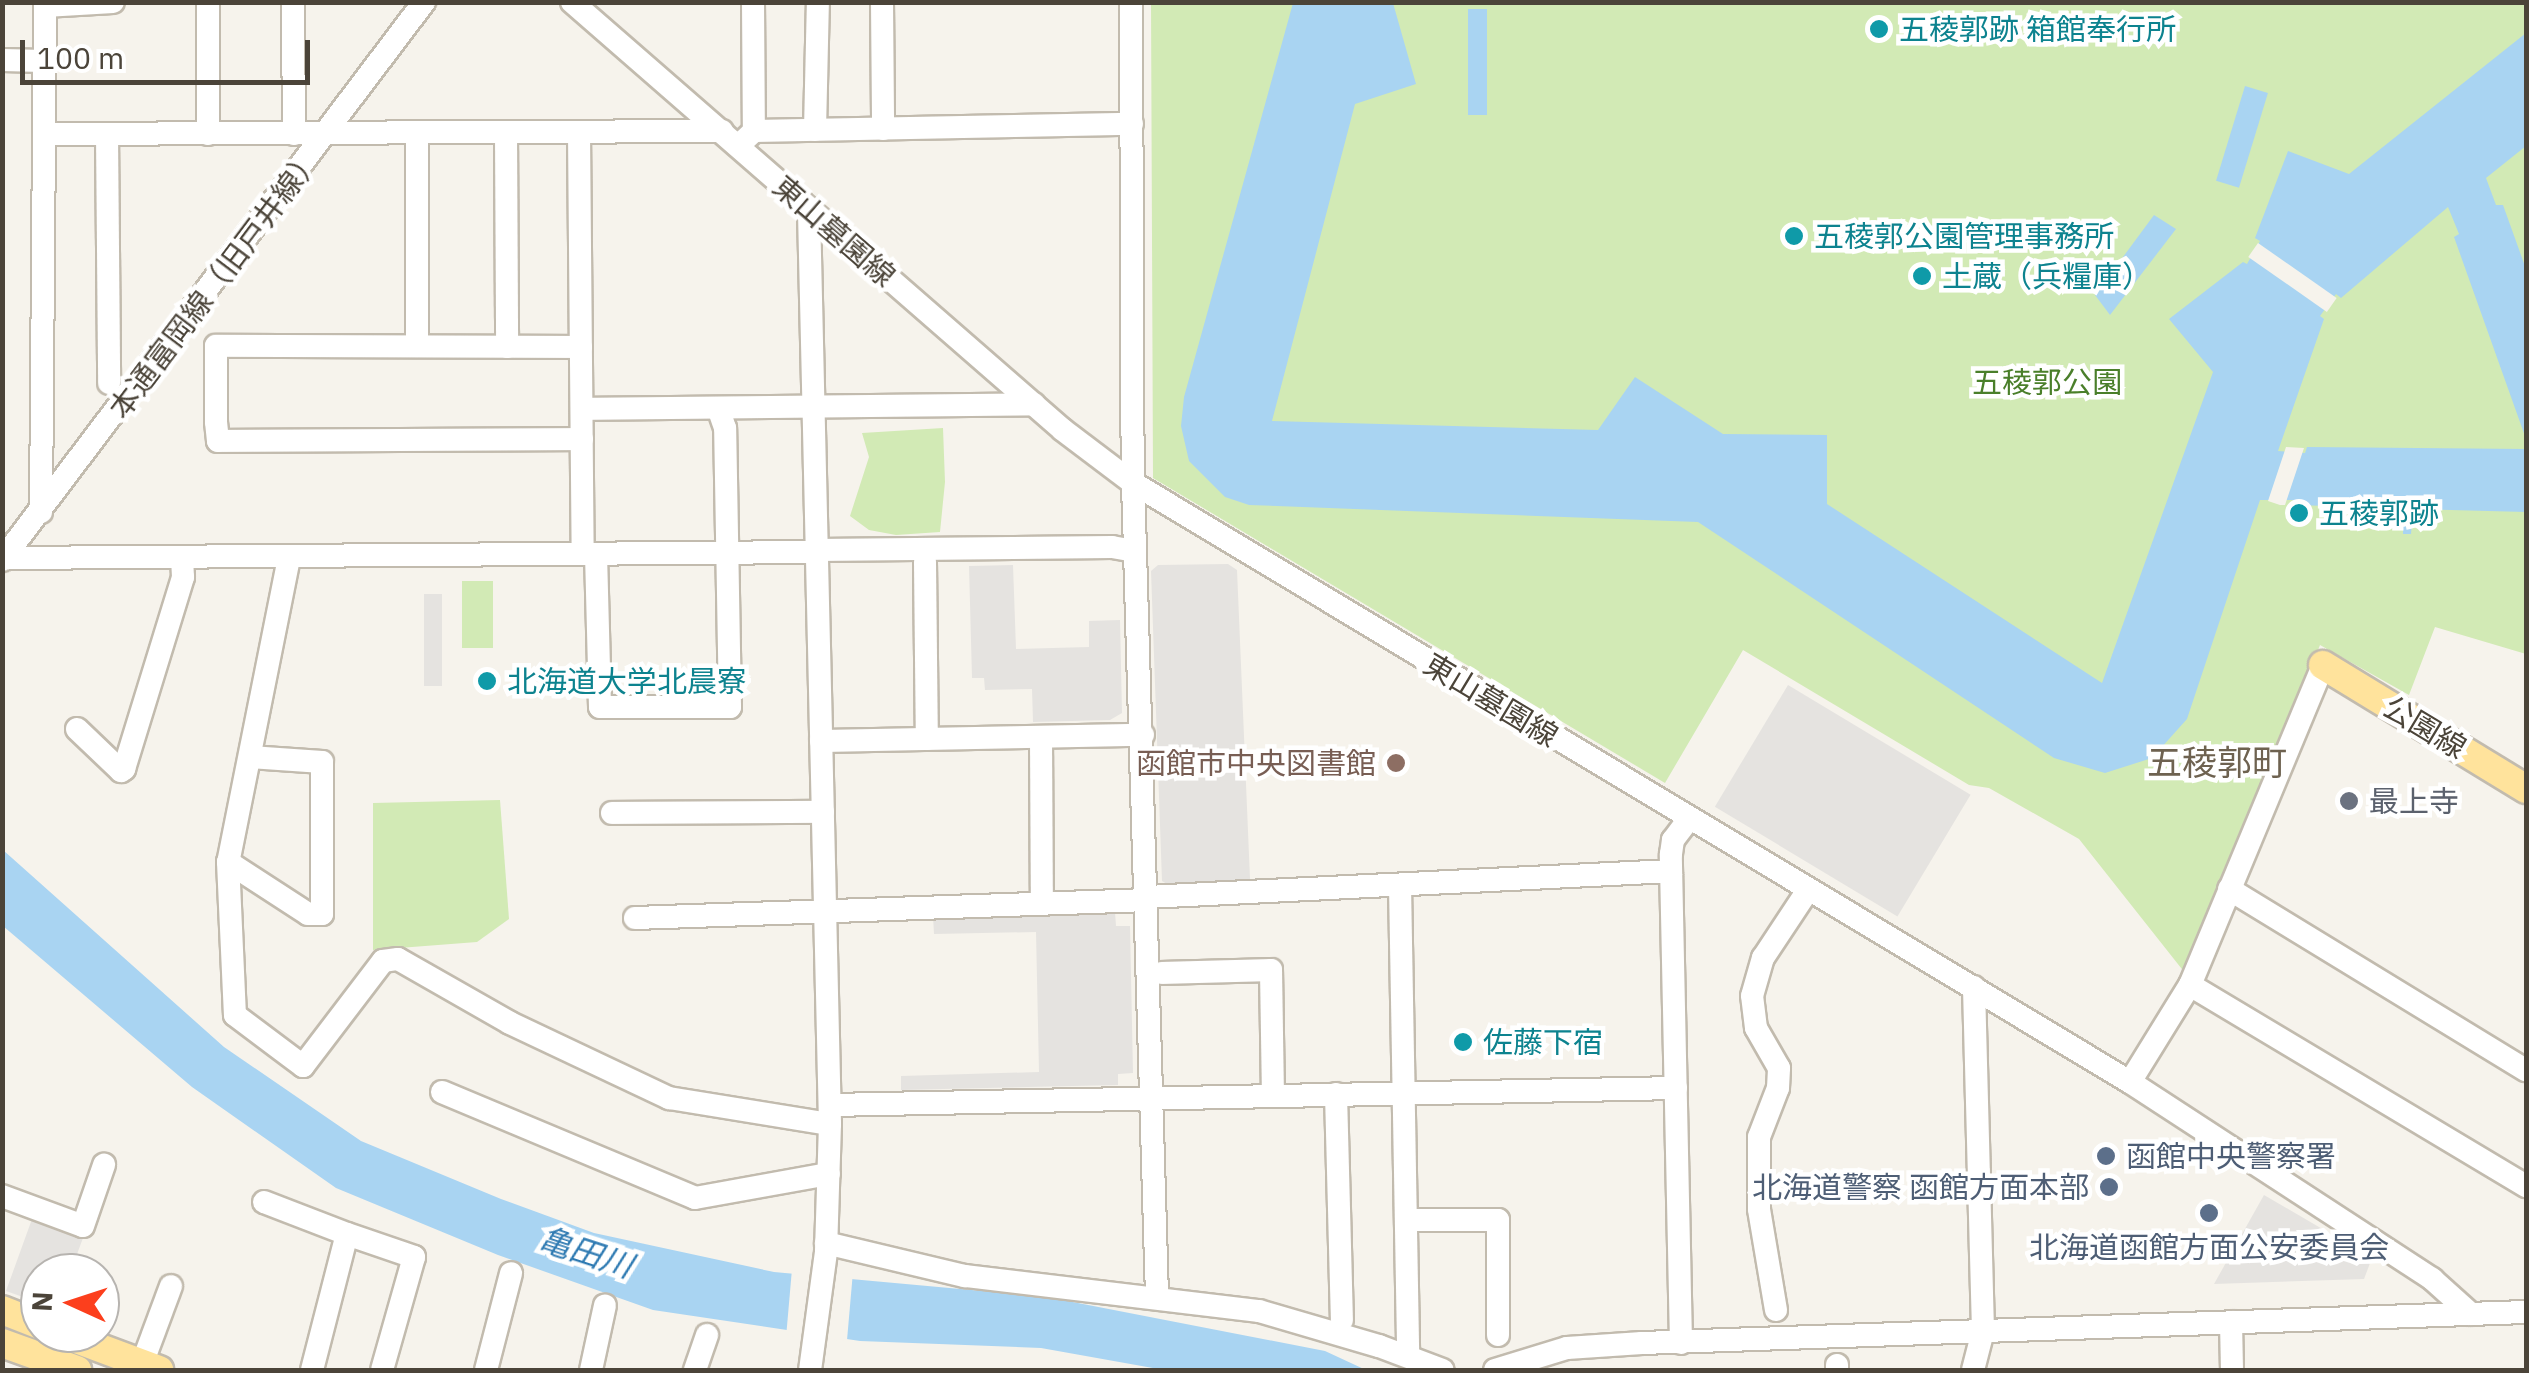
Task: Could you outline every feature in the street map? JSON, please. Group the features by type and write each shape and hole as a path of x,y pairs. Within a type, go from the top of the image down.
{"main road":[{"name":"公園線","path":"2323,665 2526,789"},
{"path":"2,1343 77,1370"},
{"path":"113,1353 150,1367"}],"street":[{"path":"41,512 45,4 113,2"},
{"path":"208,2 208,134"},
{"path":"294,2 294,134"},
{"name":"本通富岡線（旧戸井線）","path":"3,559 328,134 424,2"},
{"name":"東山墓園線","path":"572,2 738,136 809,212 1034,404 1134,483 1688,820 2130,1082 2432,1278 2471,1314"},
{"path":"738,136 753,2"},
{"path":"815,130 818,2"},
{"path":"882,2 883,129"},
{"path":"1131,2 1135,552 1156,1296"},
{"path":"2,60 44,61"},
{"path":"44,134 579,132 738,136 815,130 1132,124"},
{"path":"506,132 507,347"},
{"path":"579,132 582,439 600,707 730,707 725,428 718,408"},
{"path":"417,133 417,346"},
{"path":"107,134 110,383"},
{"path":"809,212 830,1114 826,1248 812,1362"},
{"path":"581,347 216,346 218,442 582,439"},
{"path":"582,409 1034,404"},
{"path":"3,559 1112,547 1135,552"},
{"path":"77,729 121,772 124,769 183,578 182,558"},
{"path":"289,558 228,862 234,1015 303,1066 383,961 398,959 510,1023 669,1098 830,1114 1153,1098 1676,1088"},
{"path":"925,562 926,739"},
{"path":"2130,1082 2190,985 2323,665"},
{"path":"821,741 1142,735"},
{"path":"1041,737 1042,903"},
{"path":"228,862 308,914 322,914 322,762 250,757"},
{"path":"612,813 823,812"},
{"path":"1681,1342 1671,871 1673,840 1688,820"},
{"path":"635,918 1147,899 1671,871"},
{"path":"1400,886 1408,1356"},
{"path":"2230,889 2526,1070"},
{"path":"1776,1310 1759,1209 1758,1137 1778,1088 1779,1068 1756,1028 1752,996 1763,958 1808,890"},
{"path":"1162,973 1271,970 1273,1096"},
{"path":"2190,985 2526,1186"},
{"path":"1973,1370 1983,1331 1974,987"},
{"path":"442,1092 695,1198 829,1174"},
{"path":"1336,1094 1342,1320"},
{"path":"2,1196 83,1226 104,1166"},
{"path":"264,1202 414,1258 382,1370"},
{"path":"1406,1220 1498,1220 1498,1335"},
{"path":"312,1370 347,1234"},
{"path":"826,1248 965,1276 1156,1296 1285,1316 1443,1370"},
{"path":"486,1370 510,1273"},
{"path":"150,1367 171,1286"},
{"path":"591,1370 605,1305"},
{"path":"1494,1370 1567,1348 2526,1312"},
{"path":"2231,1322 2232,1370"},
{"path":"695,1370 707,1335"}],"green space":[{"name":"五稜郭公園","path":"1151,2 2526,3 2526,654 2435,627 2409,695 2320,645 2185,973 2079,839 1989,788 1969,785 1743,650 1665,783 1153,478"},
{"path":"943,428 945,482 940,532 896,535 869,530 850,516 869,457 862,433"},
{"path":"462,581 493,581 493,648 462,648"},
{"path":"500,800 509,919 477,942 373,950 373,803"}],"shaded area":[{"path":"1228,564 1237,570 1250,879 1167,884 1162,881 1151,571 1158,565"},
{"path":"1013,565 1016,649 1089,647 1089,621 1120,620 1122,713 1110,720 1033,722 1032,689 985,690 984,678 972,678 969,566"},
{"path":"424,594 442,594 442,686 424,686"},
{"path":"1788,685 1971,795 1897,916 1715,807"},
{"path":"1115,912 1116,926 1130,926 1133,1073 1118,1074 1118,1085 901,1090 901,1076 1039,1072 1036,932 934,934 933,916"},
{"path":"2264,1195 2372,1258 2364,1279 2214,1284"},
{"path":"32,1219 83,1238 77,1253 20,1253 20,1296 6,1291"}],"water":[{"path":"1293,3 1393,3 1416,84 1355,104 1272,421 1598,430 1635,377 1723,434 1827,435 1827,504 2102,683 2213,372 2169,319 2243,262 2247,264 2260,241 2255,238 2288,151 2349,174 2526,33 2526,146 2486,178 2496,205 2503,205 2526,269 2526,439 2454,237 2459,234 2448,207 2341,298 2336,294 2320,316 2324,319 2278,451 2305,453 2307,447 2526,449 2526,512 2413,509 2411,534 2403,534 2403,508 2293,505 2293,500 2260,500 2187,719 2152,758 2105,773 2054,758 1698,522 1249,505 1225,497 1189,461 1181,426 1184,397"},
{"path":"1468,9 1487,9 1487,115 1468,115"},
{"path":"2245,86 2268,93 2239,188 2216,181"},
{"path":"2154,215 2176,229 2110,315 2095,295"},
{"name":"亀田川","path":"3,850 224,1047 361,1141 501,1199 594,1233 774,1272 1047,1297 1325,1351 1366,1370 1164,1370 1041,1348 860,1341 653,1310 498,1255 336,1188 192,1087 3,926"}],"pier":[{"path":"2258,243 2337,298 2327,312 2248,257"},
{"path":"2286,447 2304,448 2285,505 2280,505 2268,501"},
{"path":"792,1269 853,1274 847,1341 786,1336"}],"place":[{"name":"五稜郭跡 箱館奉行所","path":"1879,29"},
{"name":"五稜郭公園管理事務所","path":"1794,236"},
{"name":"土蔵（兵糧庫）","path":"1922,276"},
{"name":"五稜郭跡","path":"2299,513"},
{"name":"北海道大学北晨寮","path":"487,681"},
{"name":"函館市中央図書館","path":"1396,763"},
{"name":"最上寺","path":"2349,801"},
{"name":"佐藤下宿","path":"1463,1042"},
{"name":"函館中央警察署","path":"2106,1156"},
{"name":"北海道警察 函館方面本部","path":"2109,1187"},
{"name":"北海道函館方面公安委員会","path":"2209,1213"}],"district":[{"name":"五稜郭町","path":"2217,762"}]}
